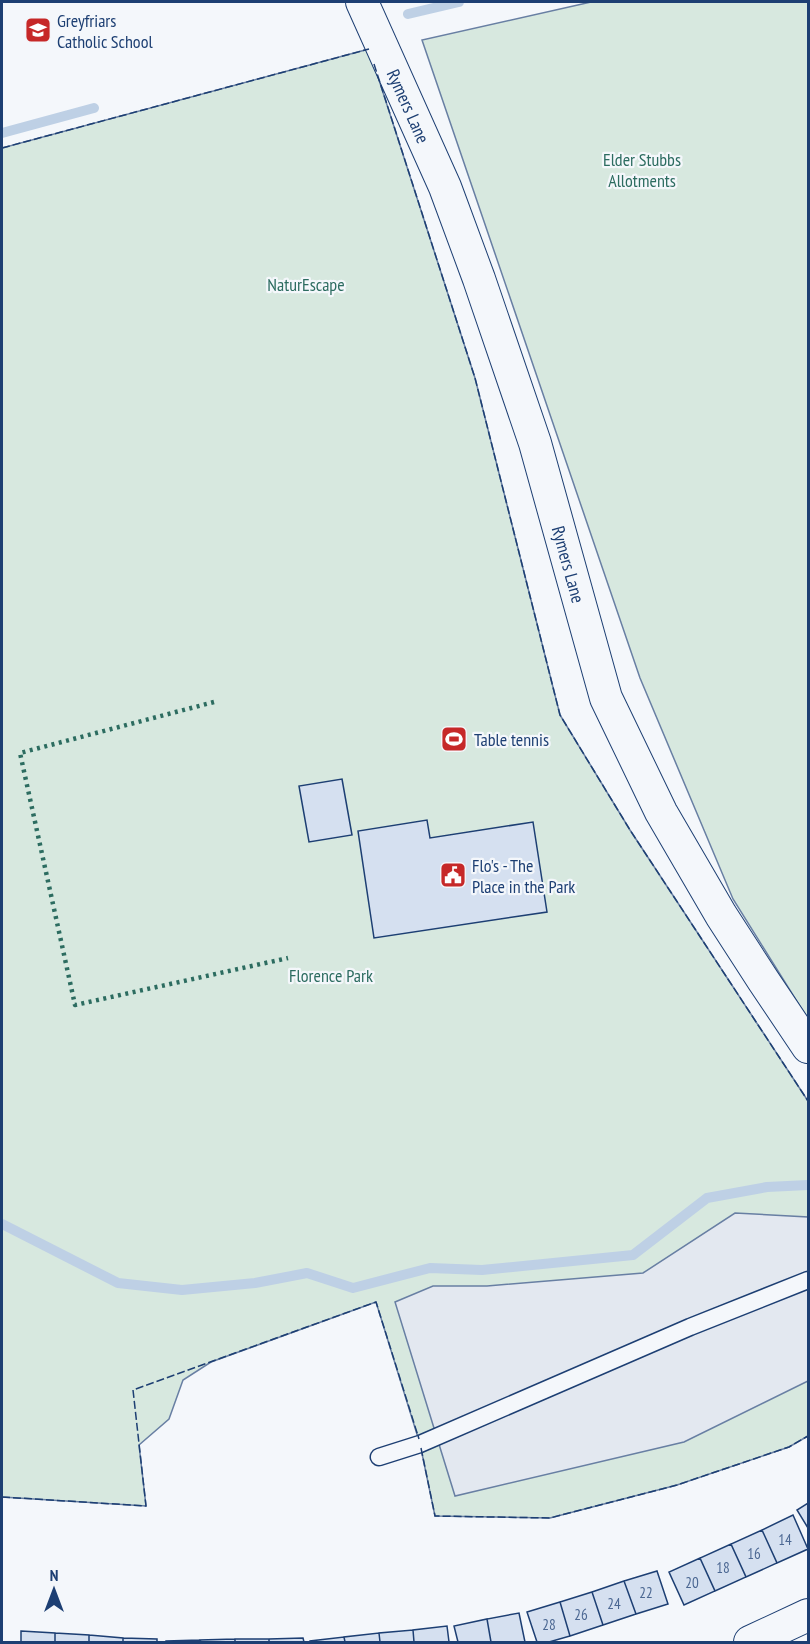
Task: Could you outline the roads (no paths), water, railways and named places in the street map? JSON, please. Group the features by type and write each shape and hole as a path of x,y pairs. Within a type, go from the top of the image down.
{"street":[{"name":"Rymers Lane","path":"362,2 445,187 525,411 606,698 661,812 699,878 808,1047"},
{"path":"750,1642 808,1616"}],"lane":[{"path":"379,1457 420,1444 690,1327 808,1280"}],"waterway":[{"path":"408,14 459,2"},
{"path":"2,133 94,108"},
{"path":"2,1224 118,1283 182,1290 255,1283 307,1273 353,1288 430,1268 482,1270 633,1255 707,1198 767,1187 808,1185"}],"place":[{"name":"Greyfriars Catholic School","path":"38,30"},
{"name":"Table tennis","path":"454,739"},
{"name":"Flo's - The Place in the Park","path":"453,875"}],"park label":[{"name":"Elder Stubbs Allotments","path":"642,169"},
{"name":"NaturEscape","path":"306,284"},
{"name":"Florence Park","path":"331,975"}]}
